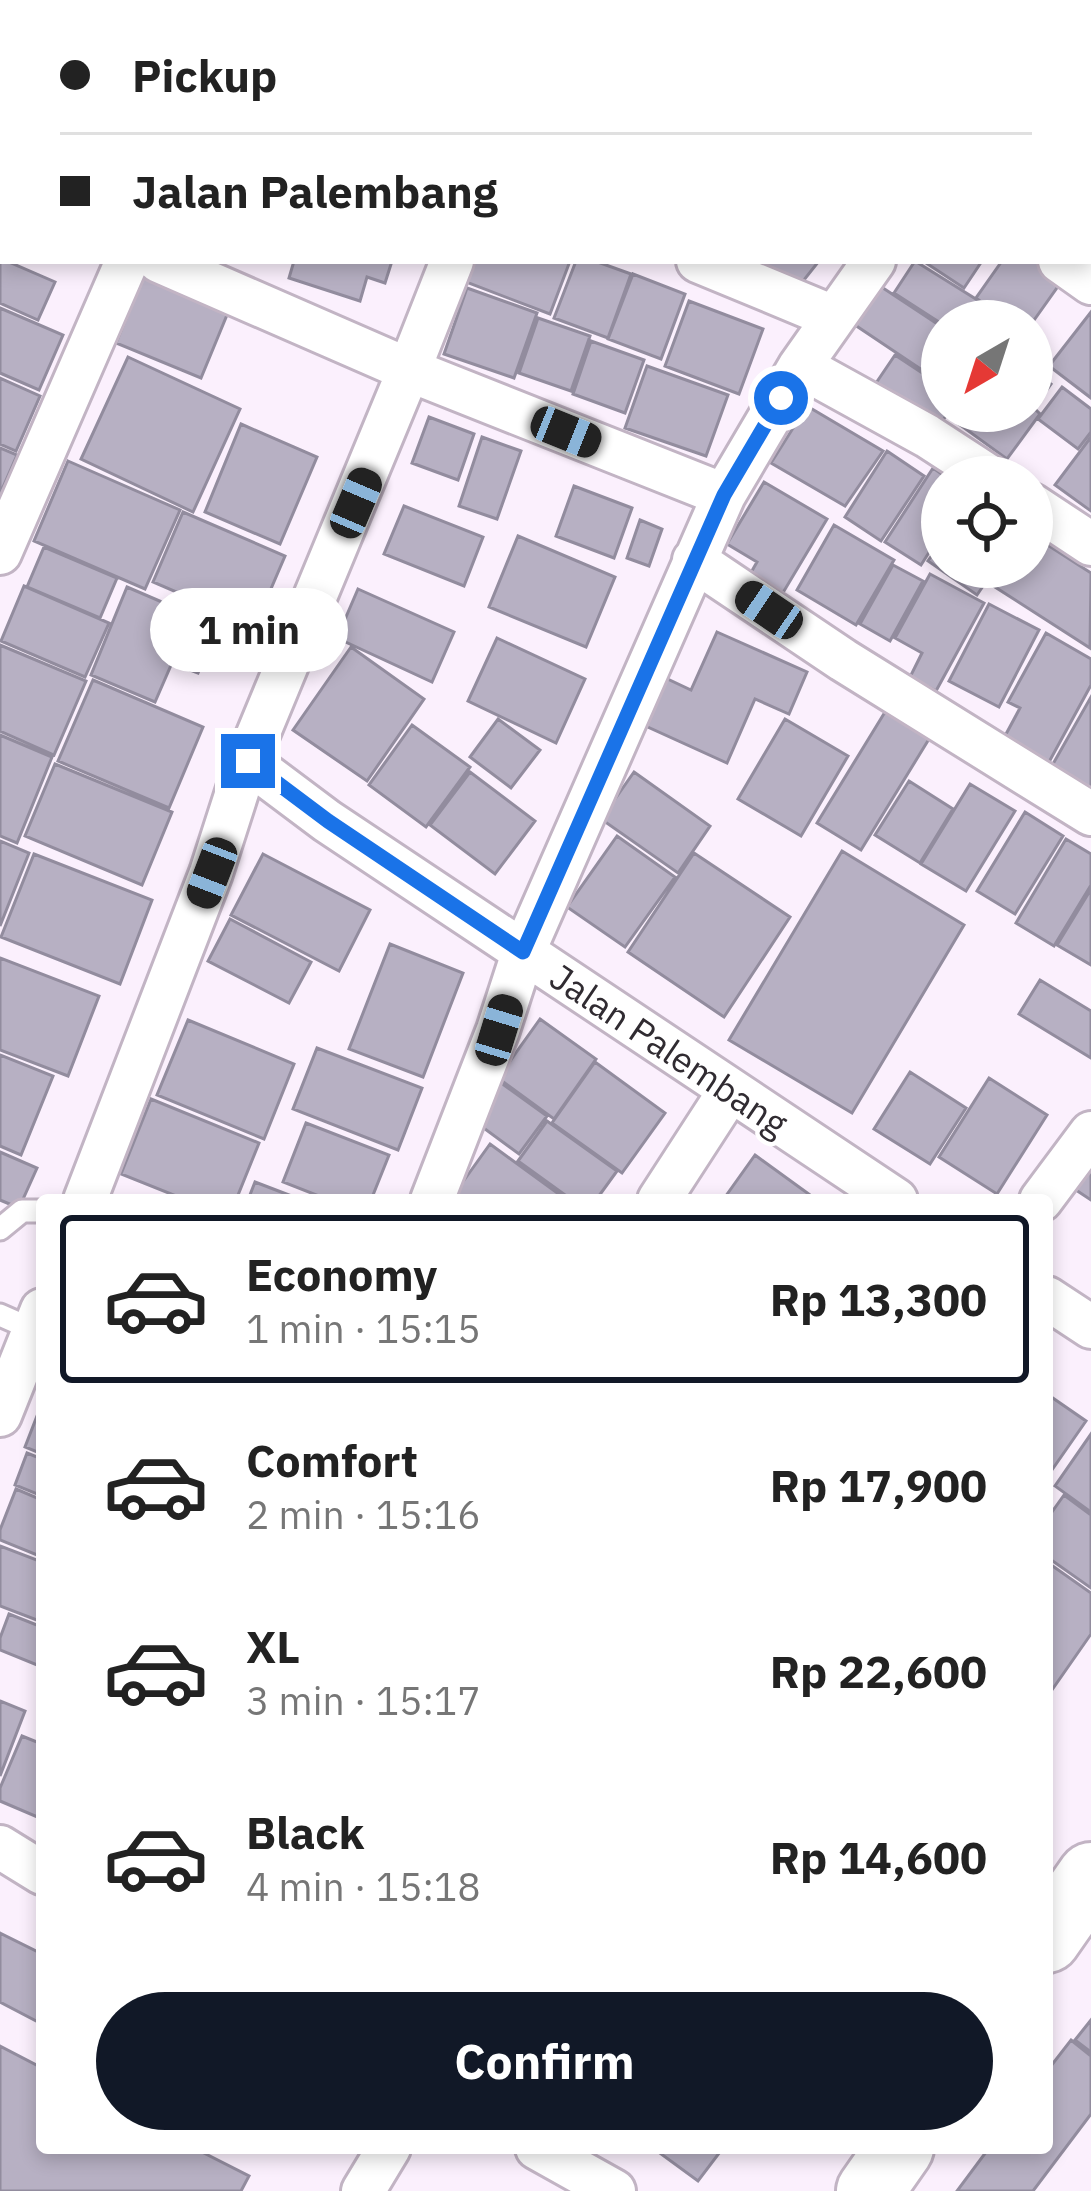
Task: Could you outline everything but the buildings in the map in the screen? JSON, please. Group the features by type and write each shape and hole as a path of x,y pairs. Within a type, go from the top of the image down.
{"main road":[{"path":"1053,1930 1091,1876"},
{"path":"870,2191 896,2154"}],"street":[{"path":"0,554 126,264"},
{"path":"166,264 410,370 724,495"},
{"path":"88,1194 212,873 248,761 451,264"},
{"path":"705,264 833,317"},
{"path":"434,1194 499,1030 523,952 724,495 800,366 872,264"},
{"path":"1064,264 1091,283"},
{"path":"800,366 958,456"},
{"path":"1053,519 1091,544"},
{"path":"694,560 843,660 1091,814"},
{"name":"Jalan Palembang","path":"248,761 328,821 887,1194"},
{"path":"663,1194 729,1092"},
{"path":"1045,1194 1091,1133"},
{"path":"1053,1302 1091,1327"},
{"path":"0,1415 25,1318"},
{"path":"0,1847 36,1869"},
{"path":"363,2191 385,2154"},
{"path":"548,2154 614,2191"}],"lane":[{"path":"0,1229 22,1211 36,1210"}],"route":[{"path":"248,761 328,821 523,952 724,495 781,398"}]}
